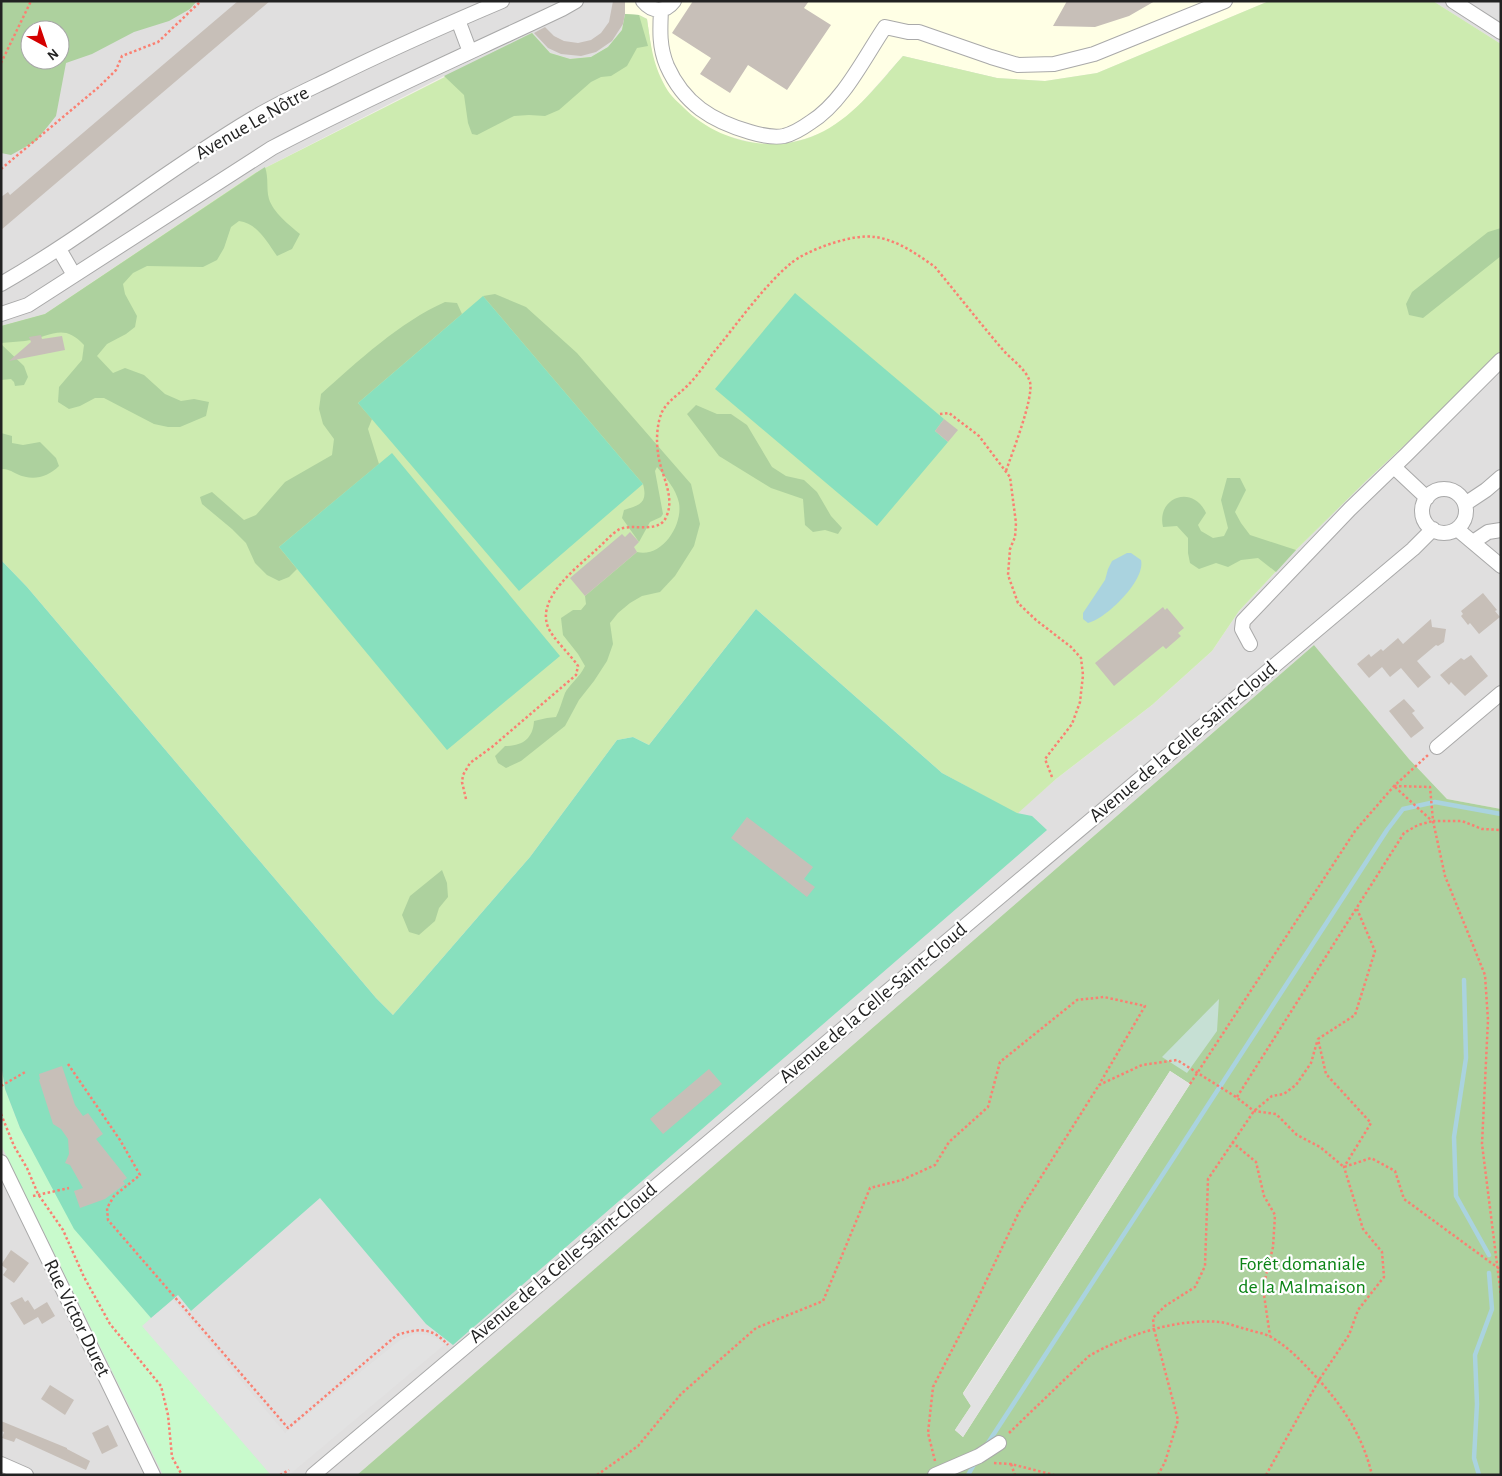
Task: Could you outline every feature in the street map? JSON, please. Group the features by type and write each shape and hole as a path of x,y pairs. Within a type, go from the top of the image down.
{"street":[{"name":"Avenue Le Nôtre","path":"1,284 59,249 194,155 253,119 359,64 502,1"},
{"name":"Avenue Le Nôtre","path":"1,314 28,305 272,148 576,1"},
{"path":"643,1 649,7 660,10 666,8 674,1"},
{"path":"660,10 660,41 667,66 690,100 708,115 726,125 760,135 784,136 812,122 838,98 885,27 908,32 919,32 1018,65 1054,64 1094,54 1225,1"},
{"path":"1453,1 1501,32"},
{"path":"458,20 470,52"},
{"path":"59,249 74,275"},
{"path":"1250,644 1242,629 1243,621 1350,508 1394,467 1501,360"},
{"path":"1394,467 1427,498"},
{"path":"1466,504 1501,477"},
{"path":"1443,488 1452,490 1460,495 1466,504 1463,522 1457,529 1449,532 1433,530 1426,523 1423,515 1423,506 1427,498 1434,491 1443,488"},
{"path":"1457,529 1501,566"},
{"name":"Avenue de la Celle-Saint-Cloud","path":"313,1475 1413,549 1433,530"},
{"path":"1473,542 1488,532 1501,530"},
{"path":"1437,747 1501,693"},
{"name":"Rue Victor Duret","path":"1,1162 5,1179 20,1200 153,1475"},
{"path":"936,1474 979,1456 999,1443"},
{"path":"1,1464 26,1475"}],"path":[{"path":"1,63 31,1"},
{"path":"1,169 100,86 116,70 122,56 158,42 201,1"},
{"path":"466,799 462,782 470,763 492,747 576,675 578,666 548,627 547,612 560,582 619,529 633,526 647,528 657,526 667,517 670,505 658,453 658,431 662,412 671,400 688,385 771,283 791,262 820,247 855,238 874,236 899,244 935,268 1004,351 1021,367 1030,382 1021,427 1006,471"},
{"path":"940,414 948,412 978,436 1010,477 1016,523 1015,537 1010,549 1008,575 1013,594 1018,603 1036,620 1071,647 1080,658 1083,675 1080,702 1072,724 1045,759 1052,777"},
{"path":"1190,1084 1196,1072 1355,831 1394,786 1437,747"},
{"path":"1394,786 1430,788 1432,822 1445,876 1485,975 1488,1020 1482,1144 1501,1296"},
{"path":"1394,786 1432,822"},
{"path":"1236,1097 1404,833 1418,825 1432,822 1462,821 1482,829 1501,830"},
{"path":"1158,1475 1165,1462 1178,1420 1154,1329 1153,1318 1165,1306 1195,1287 1205,1266 1208,1179 1232,1142 1254,1111 1272,1096 1284,1094 1296,1086 1311,1063 1318,1039 1355,1016 1375,951 1357,909"},
{"path":"597,1475 638,1446 681,1394 756,1328 823,1301 870,1188 902,1180 935,1165 949,1142 988,1107 1000,1062 1077,1000 1104,997 1145,1006 1099,1085 1018,1212 970,1315 933,1387 928,1433 936,1474"},
{"path":"1318,1039 1326,1074 1370,1123 1344,1167"},
{"path":"1099,1085 1142,1065 1177,1060 1236,1097 1254,1111 1276,1114 1297,1135 1320,1147 1344,1167 1363,1229 1382,1252 1384,1278 1358,1310 1349,1335 1319,1380 1266,1475"},
{"path":"68,1064 120,1140 140,1175 114,1196 107,1208 108,1220 288,1428 397,1335 424,1329 433,1332 444,1340 456,1354"},
{"path":"1,1086 27,1071"},
{"path":"1,1114 14,1146 27,1168 38,1194 63,1230 84,1277 110,1324 161,1386 168,1415 172,1457 182,1475"},
{"path":"1232,1142 1256,1162 1264,1196 1274,1214 1273,1247 1263,1288 1270,1336"},
{"path":"1344,1167 1371,1158 1395,1171 1404,1199 1501,1270"},
{"path":"20,1200 38,1194 69,1188"},
{"path":"1054,1475 1011,1464 988,1462 999,1443 1089,1356 1119,1341 1154,1329 1197,1322 1221,1322 1270,1336 1298,1357 1339,1404 1355,1429 1364,1447 1372,1475"},
{"path":"1011,1464 1015,1475"},
{"path":"280,1475 289,1470"}],"shaded area":[{"path":"1,1 1269,1 997,78 653,61 625,14 622,30 608,47 591,57 570,59 550,53 444,76 255,173 45,314 1,326"},
{"path":"625,1 1269,1 1097,73 1045,81 997,78 903,56 862,102 845,118 824,132 783,144 759,144 720,134 696,120 668,93 653,61 647,19 639,15 625,14"},
{"path":"1433,1 1501,1 1501,44"},
{"path":"1501,355 1501,809 1447,799 1409,759 1314,645 357,1475 1,1475 1,560 27,587 376,998 393,1015 530,857 617,740 649,745 756,609 942,773 1017,813 1056,779 1152,705 1212,651 1239,611 1296,550 1366,481"},
{"path":"1219,999 1217,1031 1187,1073 1162,1057"},
{"path":"1170,1071 1190,1084 963,1437 955,1430 971,1406 963,1394"},
{"path":"173,1300 285,1433 400,1340 415,1334 427,1335 438,1339 444,1345 289,1475 271,1475 142,1326"}],"green space":[{"path":"1,1 197,1 190,9 169,21 134,32 92,54 70,62 70,20 20,20 20,70 65,70 56,116 36,141 11,155 1,153"},
{"path":"1269,1 1433,1 1501,44 1501,355 1366,481 1296,550 1239,611 1212,651 1152,705 1056,779 1017,814 942,773 756,609 649,745 633,737 617,740 530,857 393,1015 376,998 27,587 1,560 1,326 45,314 255,173 532,33 550,53 570,59 591,57 608,47 622,30 625,14 639,15 647,19 651,47 663,82 668,91 684,108 714,130 750,142 769,144 788,143 806,139 836,124 857,107 903,56 997,78 1045,81 1097,73"},
{"path":"625,14 639,15 648,46 637,48 627,66 611,76 601,77 591,82 559,110 545,116 514,116 477,135 472,134 468,123 464,95 444,76 532,33 550,53 570,59 591,57 608,47 622,30"},
{"path":"265,167 268,195 271,204 282,218 300,234 292,249 277,256 256,229 239,221 231,227 224,248 217,260 203,267 147,266 133,273 123,284 125,294 137,316 135,327 107,344 97,356 113,373 125,368 144,375 165,394 181,401 194,399 209,402 206,416 180,427 168,427 154,424 104,398 95,398 80,406 69,409 58,402 59,387 82,360 84,345 77,338 70,334 56,333 25,341 1,343 1,326 45,314"},
{"path":"1501,228 1501,256 1423,318 1409,315 1406,304 1412,292 1488,232"},
{"path":"795,293 944,419 935,431 948,442 877,526 715,389"},
{"path":"495,294 526,307 577,353 691,484 700,524 694,546 675,576 660,592 642,596 630,603 610,623 613,644 607,661 579,700 565,726 521,761 506,768 498,763 495,756 505,746 517,745 526,740 529,737 534,721 556,717 565,693 585,666 563,635 561,618 573,610 581,610 586,604 585,596 637,552 646,553 662,545 669,538 678,521 679,503 676,493 657,467 655,471 663,514 661,517 650,522 639,542 622,518 624,510 638,505 643,499 643,484 483,296"},
{"path":"483,296 643,484 519,591 358,403"},
{"path":"445,302 457,303 462,314 358,403 372,419 368,429 379,464 279,547 297,569 289,577 279,581 267,575 255,563 246,543 202,504 200,497 212,492 244,520 256,515 285,482 332,455 334,439 323,424 319,409 321,394 396,331 428,310"},
{"path":"1,344 24,366 28,377 24,385 15,386 11,379 1,380"},
{"path":"696,405 717,414 731,414 747,425 772,467 786,476 804,480 817,492 831,516 842,528 838,534 825,530 813,532 805,525 803,499 771,488 719,456 687,414"},
{"path":"1,433 12,436 12,443 23,445 40,442 56,458 59,466 44,476 34,478 1,469"},
{"path":"392,453 560,656 447,750 279,547"},
{"path":"1227,478 1240,478 1246,490 1235,512 1250,535 1296,550 1276,572 1258,558 1241,560 1228,567 1216,563 1199,569 1190,563 1188,538 1177,526 1163,527 1162,517 1165,508 1177,498 1185,497 1193,499 1200,504 1206,513 1198,525 1201,531 1213,538 1224,536 1228,528 1221,500"},
{"path":"1,560 27,587 376,998 393,1015 530,857 617,740 633,737 649,745 756,609 942,773 1017,813 1032,816 1047,830 453,1345 426,1324 320,1198 191,1311 178,1295 151,1318 74,1229 20,1128 5,1089 1,1064"},
{"name":"Forêt domaniale de la Malmaison","path":"1314,645 1409,759 1447,799 1501,809 1501,1475 357,1475","holes":["1170,1071 1190,1084 963,1437 955,1430 971,1406 963,1393"]},
{"path":"442,870 447,883 448,897 439,908 435,921 419,935 409,932 402,915 410,896"},
{"path":"1,1064 5,1089 20,1128 75,1229 151,1318 143,1326 271,1475 163,1475 1,1145"}],"water":[{"path":"1127,553 1131,553 1141,560 1141,568 1137,578 1131,588 1114,607 1096,620 1088,623 1083,619 1083,613 1105,580 1112,561"}],"building":[{"path":"238,1 270,1 1,230 1,197 8,192 10,195"},
{"path":"613,1 625,1 623,24 612,41 596,52 581,56 561,54 548,48 534,33 545,27 554,36 564,41 578,43 591,40 601,33 609,22"},
{"path":"693,1 809,1 804,8 831,25 787,90 748,65 730,93 700,74 711,58 672,33"},
{"path":"1067,1 1155,1 1129,16 1095,27 1053,26"},
{"path":"41,335 42,339 62,336 65,350 9,361 31,342 29,337"},
{"path":"944,419 958,430 948,442 935,431"},
{"path":"630,532 639,542 634,547 637,552 585,596 570,578 622,534 625,537"},
{"path":"1483,593 1497,610 1495,611 1500,617 1479,634 1470,623 1468,625 1461,616 1463,614 1461,611"},
{"path":"1163,607 1165,610 1167,608 1184,628 1178,633 1181,636 1166,649 1163,646 1114,686 1095,663"},
{"path":"1431,619 1432,627 1446,629 1444,642 1438,646 1436,645 1417,661 1431,677 1418,688 1401,668 1390,677 1382,667 1369,678 1357,664 1369,654 1371,657 1381,649 1383,651 1398,638 1403,644"},
{"path":"1471,655 1488,676 1465,696 1451,682 1449,685 1440,675 1461,658 1464,660"},
{"path":"1404,699 1415,711 1412,713 1424,728 1411,738 1389,711"},
{"path":"747,817 813,867 804,879 815,887 807,897 731,838"},
{"path":"62,1066 75,1105 83,1116 88,1113 103,1134 96,1139 127,1178 123,1181 125,1184 105,1199 80,1208 74,1191 83,1188 70,1165 65,1163 69,1154 68,1139 61,1129 53,1124 39,1080 39,1074"},
{"path":"709,1069 722,1084 663,1134 650,1119"},
{"path":"11,1250 29,1263 14,1283 3,1275 7,1269 1,1265"},
{"path":"22,1297 25,1302 28,1300 34,1310 47,1302 55,1316 42,1324 38,1317 24,1325 10,1303"},
{"path":"50,1385 74,1400 65,1415 41,1399"},
{"path":"1,1421 67,1448 90,1461 86,1470 16,1438 14,1442 2,1438 4,1432 1,1431"},
{"path":"108,1425 118,1446 102,1454 92,1433"}],"waterway":[{"path":"986,1446 1387,830 1403,809 1435,802 1501,814"},
{"path":"1464,980 1466,1058 1454,1137 1456,1196 1489,1255"},
{"path":"1479,1475 1474,1458 1477,1404 1475,1355 1492,1309 1489,1273"},
{"path":"968,1475 976,1461"}]}
